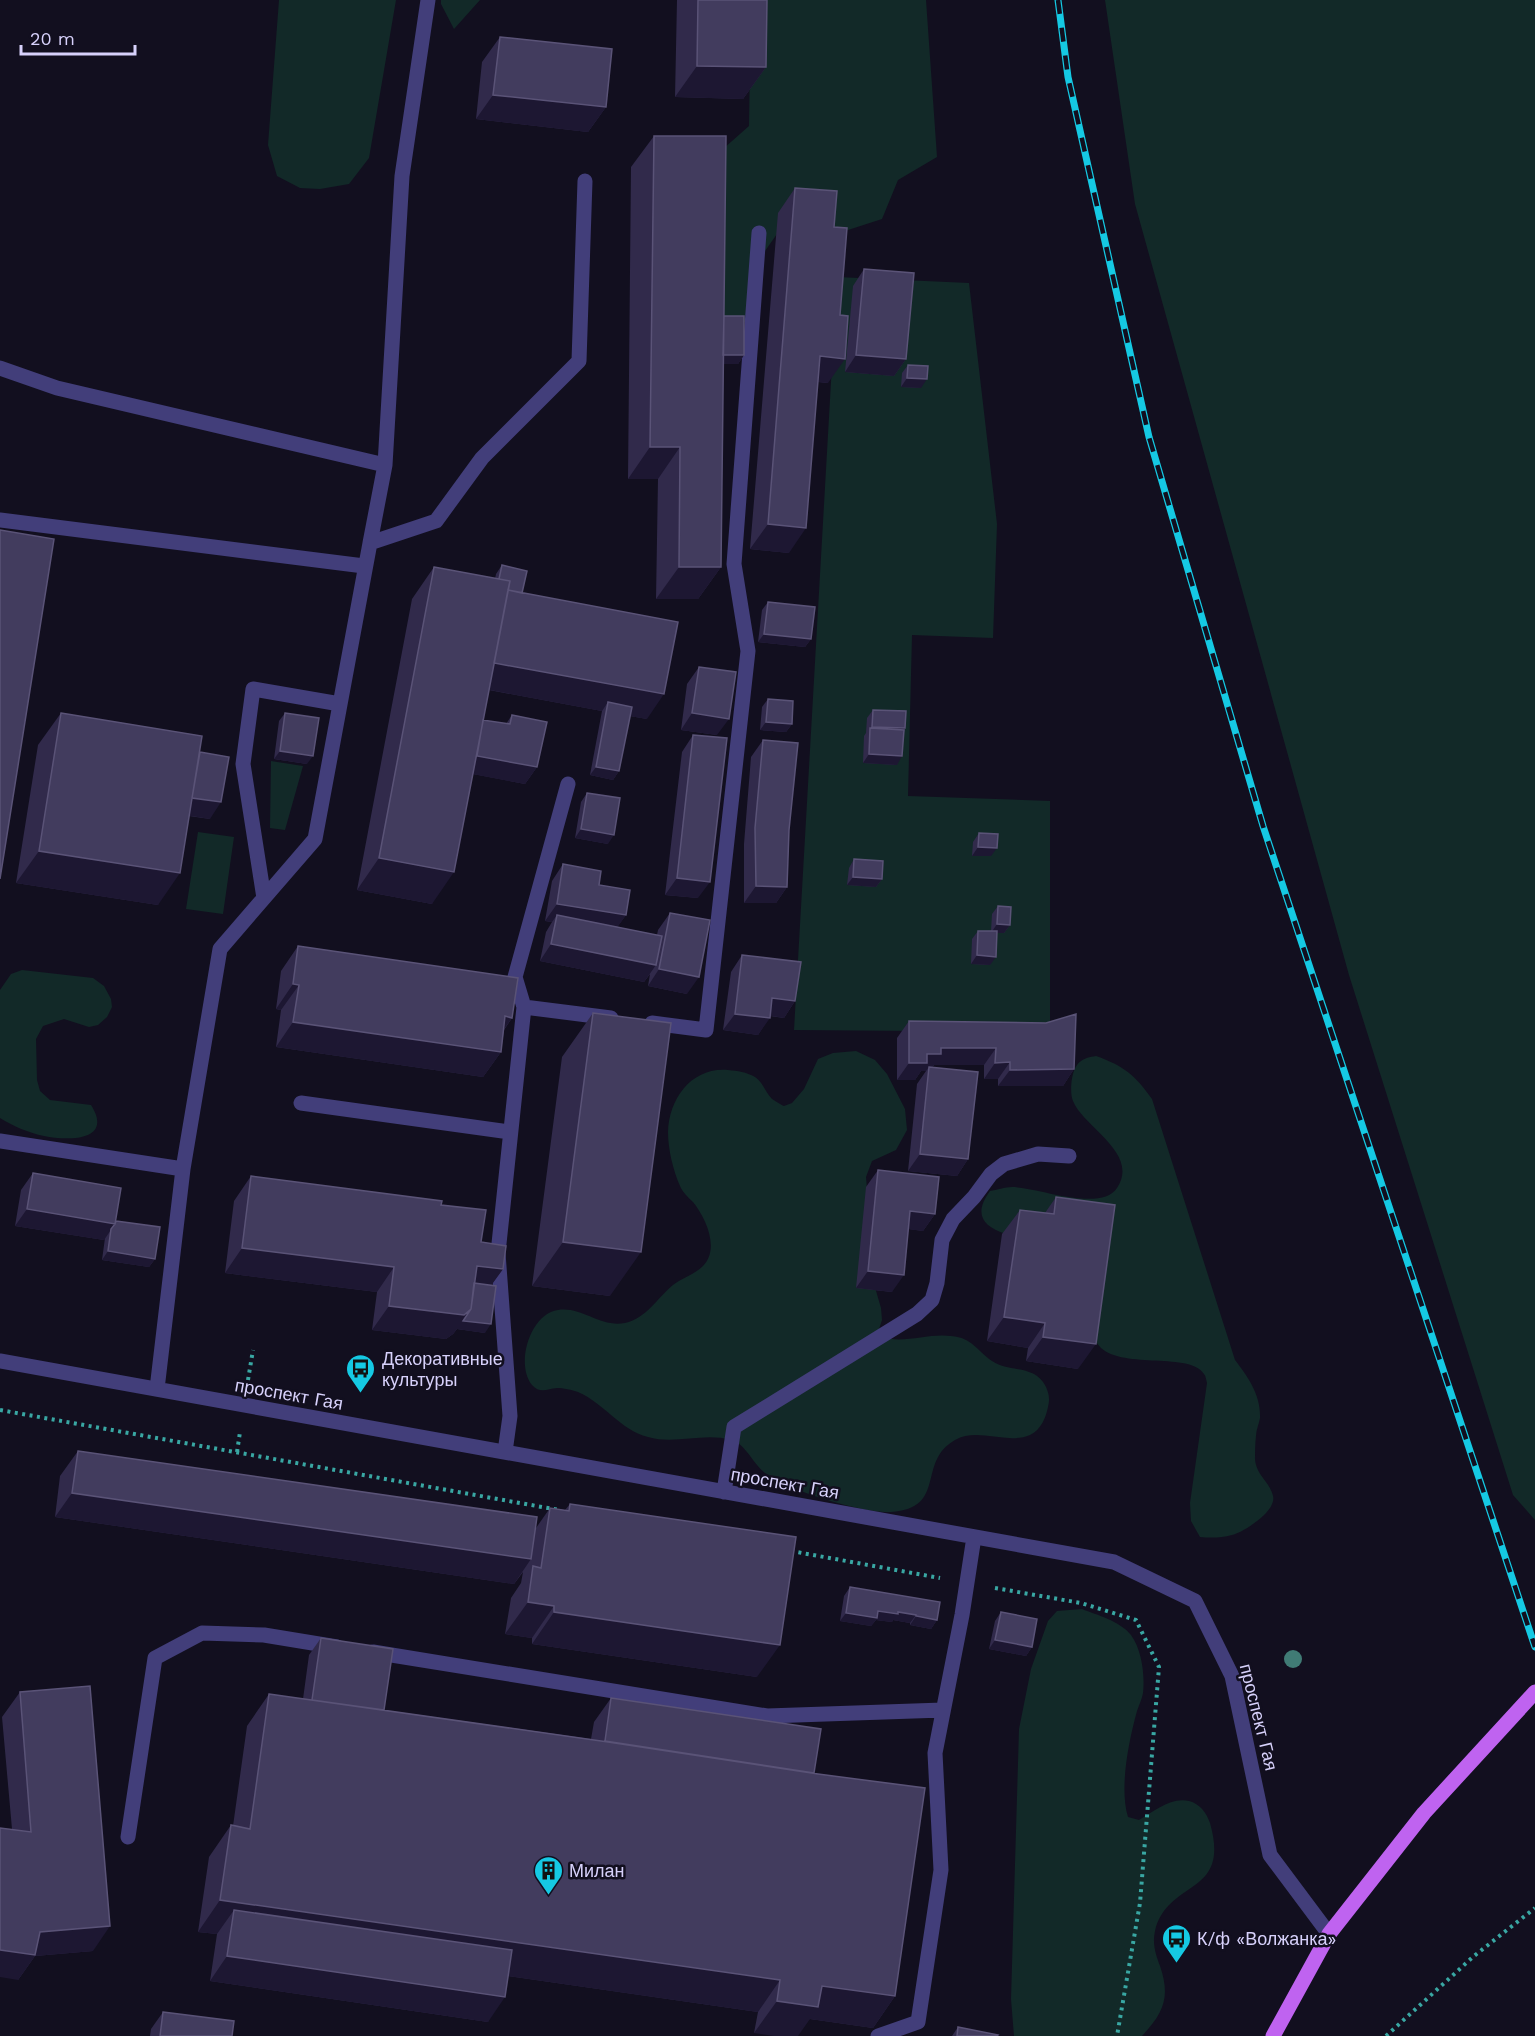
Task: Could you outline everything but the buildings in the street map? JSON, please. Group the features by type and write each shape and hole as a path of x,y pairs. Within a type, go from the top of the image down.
{"main road":[{"path":"1273,2036 1329,1935 1424,1813 1535,1692"}],"street":[{"path":"158,1389 183,1169 220,949 315,839 364,566 385,465 402,176 428,0"},
{"path":"370,543 436,522 482,458 579,361 585,181"},
{"path":"524,1007 706,1030 748,651 734,564 759,233"},
{"path":"0,368 57,388 385,465"},
{"path":"0,520 364,566"},
{"path":"264,898 243,764 253,689 340,704"},
{"path":"505,1452 510,1416 498,1252 524,1007 515,977 568,784"},
{"path":"302,1103 510,1132"},
{"path":"0,1141 183,1169"},
{"path":"724,1492 734,1427 917,1314 932,1300 937,1283 942,1240 953,1219 974,1197 991,1174 1004,1164 1038,1154 1069,1156"},
{"name":"проспект Гая","path":"0,1361 1114,1562 1195,1601 1232,1676 1270,1855 1329,1935"},
{"path":"878,2036 918,2022 941,1870 935,1753 974,1537"},
{"path":"128,1837 155,1658 202,1633 264,1635 767,1716 943,1710"}],"path":[{"path":"0,1410 567,1511"},
{"path":"791,1551 1080,1603 1136,1620 1159,1667 1140,1903 1117,2036"},
{"path":"1386,2036 1474,1956 1535,1908"}],"green space":[{"path":"279,0 396,0 369,158 349,184 320,189 300,188 277,176 268,145"},
{"path":"441,0 480,0 454,29"},
{"path":"751,0 926,0 937,157 898,180 882,219 848,230 784,224 765,251 746,322 704,323 706,164 749,126"},
{"path":"1105,0 1535,0 1535,1520 1513,1495 1349,975 1135,204"},
{"path":"837,277 969,283 997,524 993,638 912,635 908,796 1050,801 1050,1032 794,1030"},
{"path":"271,761 303,766 285,830 270,828"},
{"path":"198,832 234,837 223,914 186,909"},
{"path":"22,970 93,978 104,986 111,999 112,1007 107,1017 98,1025 89,1027 64,1019 43,1026 36,1039 37,1080 40,1091 50,1100 91,1105 97,1117 97,1126 93,1132 85,1136 54,1138 44,1136 21,1129 0,1118 0,990 11,974"},
{"path":"856,1051 875,1060 887,1074 905,1109 907,1130 896,1150 872,1161 866,1177 872,1277 881,1308 882,1320 879,1329 882,1337 899,1339 942,1335 958,1337 969,1342 999,1365 1035,1375 1046,1387 1049,1399 1046,1415 1037,1430 1021,1438 973,1435 955,1440 943,1449 926,1493 920,1502 909,1509 879,1512 826,1500 775,1480 761,1469 741,1446 731,1440 710,1437 669,1440 648,1437 629,1429 578,1392 559,1388 541,1390 535,1388 527,1376 525,1353 533,1330 548,1314 558,1310 575,1311 608,1323 625,1323 640,1317 673,1285 700,1269 708,1259 711,1242 706,1225 698,1209 680,1186 669,1145 669,1119 685,1087 693,1079 715,1070 739,1071 755,1077 772,1099 784,1106 792,1103 804,1089 818,1059 833,1053"},
{"path":"1096,1056 1128,1072 1152,1099 1235,1360 1256,1394 1260,1418 1256,1434 1255,1459 1258,1470 1271,1491 1273,1502 1258,1520 1232,1535 1216,1538 1200,1537 1191,1521 1190,1503 1207,1383 1205,1375 1197,1367 1186,1364 1125,1358 1101,1348 1091,1333 1006,1234 986,1223 981,1212 990,1191 1007,1187 1083,1199 1109,1195 1117,1188 1122,1175 1121,1163 1116,1152 1079,1111 1071,1095 1072,1077 1076,1066 1084,1059"},
{"path":"1082,1609 1121,1626 1135,1641 1140,1655 1144,1679 1143,1693 1126,1764 1124,1792 1128,1817 1139,1820 1175,1801 1189,1801 1196,1804 1210,1823 1214,1847 1212,1864 1205,1876 1172,1902 1162,1914 1155,1931 1154,1945 1163,1977 1165,1996 1160,2012 1142,2036 1014,2036 1011,1999 1019,1729 1031,1669 1048,1621 1057,1611"}],"railway":[{"path":"1058,0 1068,77 1149,437 1263,826 1535,1647"}],"place":[{"name":"Декоративные культуры","path":"361,1394"},
{"name":"Милан","path":"548,1896"},
{"name":"К/ф «Волжанка»","path":"1176,1964"}]}
